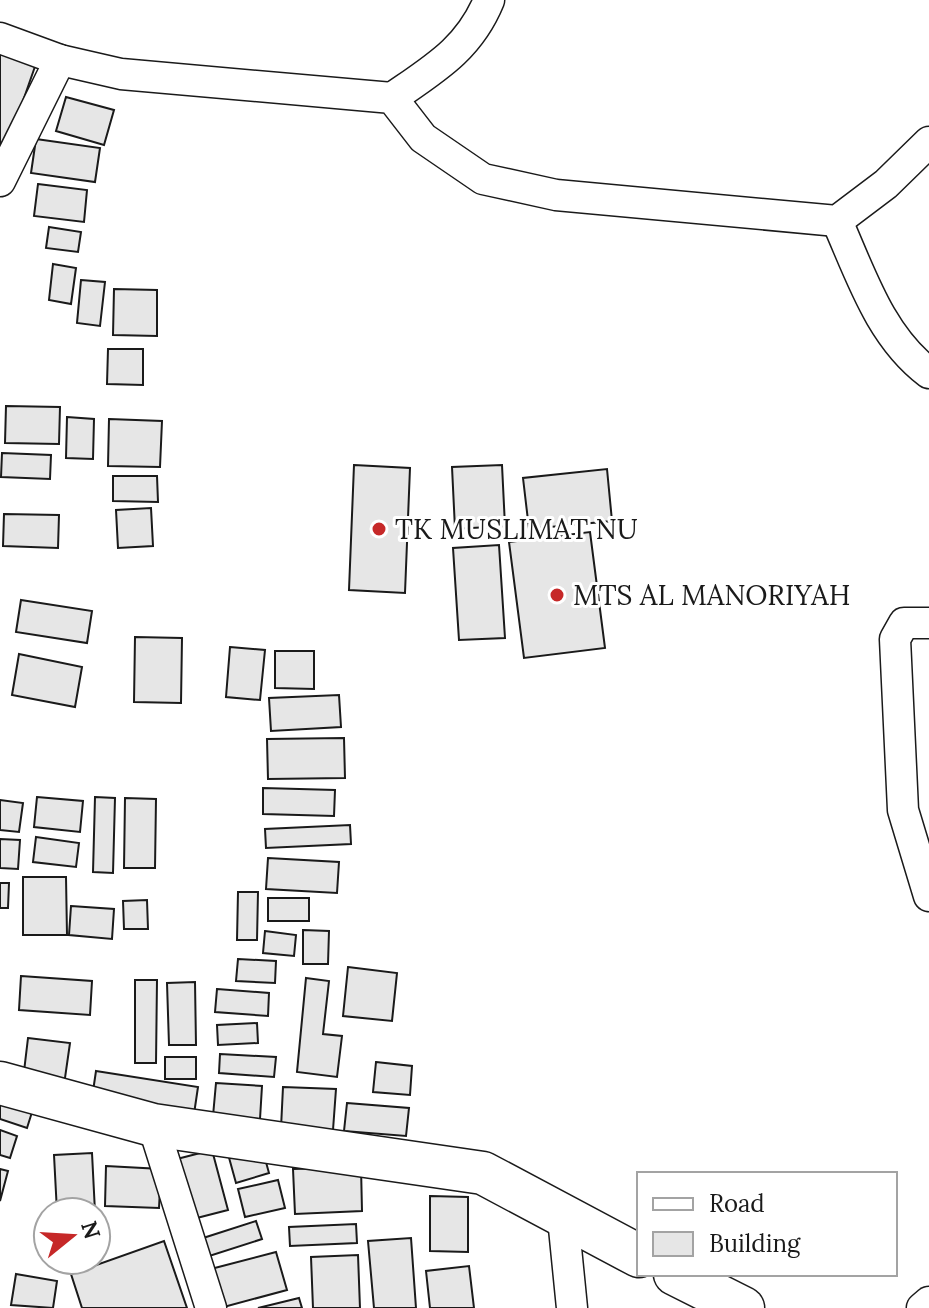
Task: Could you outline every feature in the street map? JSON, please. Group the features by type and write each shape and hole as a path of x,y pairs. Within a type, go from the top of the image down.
{"street":[{"path":"0,38 60,60 121,74 392,98 444,63 478,28 489,0"},
{"path":"0,181 60,60"},
{"path":"392,98 423,138 483,179 556,195 837,221 886,184 929,142"},
{"path":"837,221 881,319 908,358 929,373"},
{"path":"929,623 904,623 895,639 903,810 929,896"},
{"path":"0,1083 153,1125 483,1173 637,1255"},
{"path":"153,1125 211,1308"},
{"path":"563,1218 572,1308"},
{"path":"679,1276 743,1308"},
{"path":"922,1308 929,1302"}],"building":[{"path":"0,44 39,55 0,167"},
{"path":"66,97 114,110 104,145 56,131"},
{"path":"36,139 100,148 95,182 31,173"},
{"path":"38,184 87,190 84,222 34,216"},
{"path":"49,227 81,232 78,252 46,248"},
{"path":"53,264 76,268 71,304 49,300"},
{"path":"81,280 105,282 100,326 77,323"},
{"path":"114,289 157,290 157,336 113,335"},
{"path":"108,349 143,349 143,385 107,384"},
{"path":"6,406 60,407 59,444 5,443"},
{"path":"67,417 94,419 93,459 66,458"},
{"path":"109,419 162,421 160,467 108,466"},
{"path":"2,453 51,455 50,479 1,477"},
{"name":"TK MUSLIMAT NU","path":"354,465 410,468 405,593 349,590"},
{"path":"502,465 505,526 455,529 452,467"},
{"name":"MTS AL MANORIYAH","path":"607,469 612,521 529,529 523,478"},
{"path":"113,476 157,476 158,502 113,501"},
{"path":"151,508 153,546 118,548 116,510"},
{"path":"4,514 59,515 58,548 3,546"},
{"name":"MTS AL MANORIYAH","path":"590,532 605,648 524,658 509,542"},
{"name":"MTS AL MANORIYAH","path":"499,545 505,638 459,640 453,548"},
{"path":"21,600 92,611 87,643 16,632"},
{"path":"135,637 182,638 181,703 134,702"},
{"path":"230,647 265,650 260,700 226,697"},
{"path":"275,651 314,651 314,689 275,688"},
{"path":"19,654 82,667 75,707 12,695"},
{"path":"339,695 341,727 271,731 269,698"},
{"path":"344,738 345,778 268,779 267,739"},
{"path":"263,788 335,790 334,816 263,814"},
{"path":"37,797 83,801 80,832 34,827"},
{"path":"95,797 115,798 113,873 93,872"},
{"path":"125,798 156,799 155,868 124,868"},
{"path":"0,800 23,803 19,832 0,830"},
{"path":"350,825 351,844 266,848 265,829"},
{"path":"36,837 79,843 76,867 33,862"},
{"path":"0,839 20,840 18,869 0,868"},
{"path":"268,858 339,862 337,893 266,889"},
{"path":"23,877 66,877 67,935 23,935"},
{"path":"0,883 9,883 8,908 0,908"},
{"path":"238,892 258,892 257,940 237,940"},
{"path":"268,898 309,898 309,921 268,921"},
{"path":"147,900 148,929 124,929 123,901"},
{"path":"71,906 114,909 112,939 69,935"},
{"path":"303,930 329,931 328,964 303,964"},
{"path":"265,931 296,935 294,956 263,953"},
{"path":"238,959 276,961 275,983 236,981"},
{"path":"348,967 397,973 392,1021 343,1016"},
{"path":"21,976 92,981 90,1015 19,1010"},
{"path":"306,978 329,981 323,1034 342,1036 337,1077 297,1072"},
{"path":"135,980 157,980 156,1063 135,1063"},
{"path":"195,982 196,1045 169,1045 167,983"},
{"path":"217,989 269,993 268,1016 215,1012"},
{"path":"257,1023 258,1043 218,1045 217,1025"},
{"path":"28,1038 70,1043 64,1085 23,1080"},
{"path":"220,1054 276,1057 274,1077 219,1073"},
{"path":"165,1057 196,1057 196,1079 165,1079"},
{"path":"376,1062 412,1066 410,1095 373,1092"},
{"path":"96,1071 198,1087 194,1114 92,1098"},
{"path":"216,1083 262,1086 260,1119 213,1116"},
{"path":"283,1087 336,1089 333,1130 281,1128"},
{"path":"0,1098 33,1109 27,1128 0,1119"},
{"path":"347,1103 409,1108 406,1136 344,1131"},
{"path":"0,1130 17,1136 10,1158 0,1155"},
{"path":"261,1144 269,1173 236,1183 228,1154"},
{"path":"212,1150 228,1210 189,1220 173,1160"},
{"path":"92,1153 94,1196 56,1196 54,1155"},
{"path":"106,1166 161,1169 159,1208 112,1206 112,1196 105,1196"},
{"path":"361,1167 362,1211 295,1214 293,1169"},
{"path":"0,1169 8,1171 0,1201"},
{"path":"278,1180 285,1208 245,1217 238,1189"},
{"path":"430,1196 468,1197 468,1252 430,1251"},
{"path":"256,1221 262,1239 203,1258 197,1240"},
{"path":"356,1224 357,1243 290,1246 289,1227"},
{"path":"411,1238 416,1308 374,1308 368,1241"},
{"path":"164,1241 187,1308 82,1308 72,1276 112,1276 112,1259"},
{"path":"276,1252 287,1290 220,1308 207,1270"},
{"path":"358,1255 360,1308 313,1308 311,1257"},
{"path":"469,1266 474,1308 430,1308 426,1271"},
{"path":"16,1274 57,1281 53,1308 11,1305"},
{"path":"299,1298 302,1308 258,1308"}],"place":[{"name":"TK MUSLIMAT NU","path":"379,529"},
{"name":"MTS AL MANORIYAH","path":"557,595"}]}
